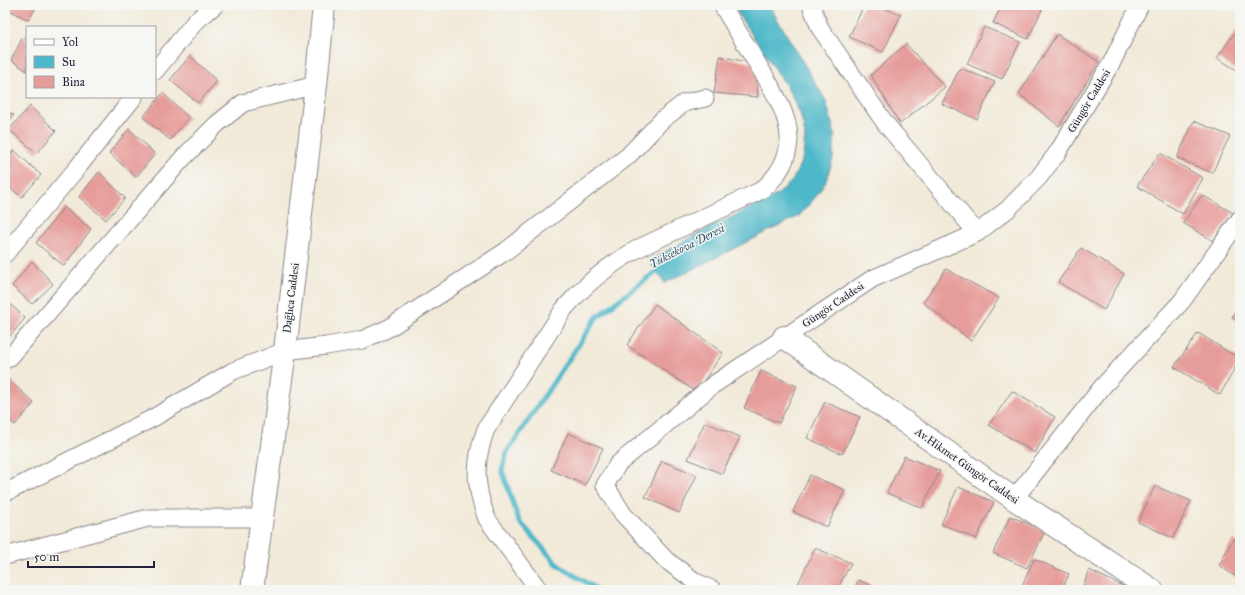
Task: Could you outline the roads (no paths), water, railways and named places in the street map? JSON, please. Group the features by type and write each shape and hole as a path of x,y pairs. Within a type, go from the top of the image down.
{"main road":[{"name":"Dağlıca Caddesi","path":"252,590 285,351 324,5"},
{"name":"Av.Hikmet Güngör Caddesi","path":"784,337 1014,499 1152,590"}],"street":[{"path":"156,70 195,22 215,5"},
{"path":"539,590 487,519 481,505 476,476 477,460 480,444 486,429 560,314 591,280 622,257 639,248 762,190 778,174 787,153 788,134 785,116 768,81 722,5"},
{"path":"811,5 820,28 885,123 977,233"},
{"name":"Güngör Caddesi","path":"713,590 693,586 666,560 623,514 605,485 618,464 707,390 872,279 977,233 1008,209 1039,177 1058,152 1112,62 1140,5"},
{"path":"5,360 10,357 182,159 217,124 243,103 316,85"},
{"path":"5,254 133,98"},
{"path":"5,493 152,418 233,371 285,351 362,340 389,328 506,252 628,156 662,120 684,103 705,98"},
{"path":"1014,499 1103,386 1182,301 1240,219"},
{"path":"5,556 148,518 261,518"}],"water":[{"path":"734,5 769,5 826,101 835,135 833,159 826,181 814,199 799,216 665,283 649,261 699,233 777,195 793,180 803,157 805,134 800,113 786,85 740,17"}],"waterway":[{"name":"Yüksekova Deresi","path":"598,590 558,565 519,521 502,470 507,452 597,317 654,273 663,269"}]}
